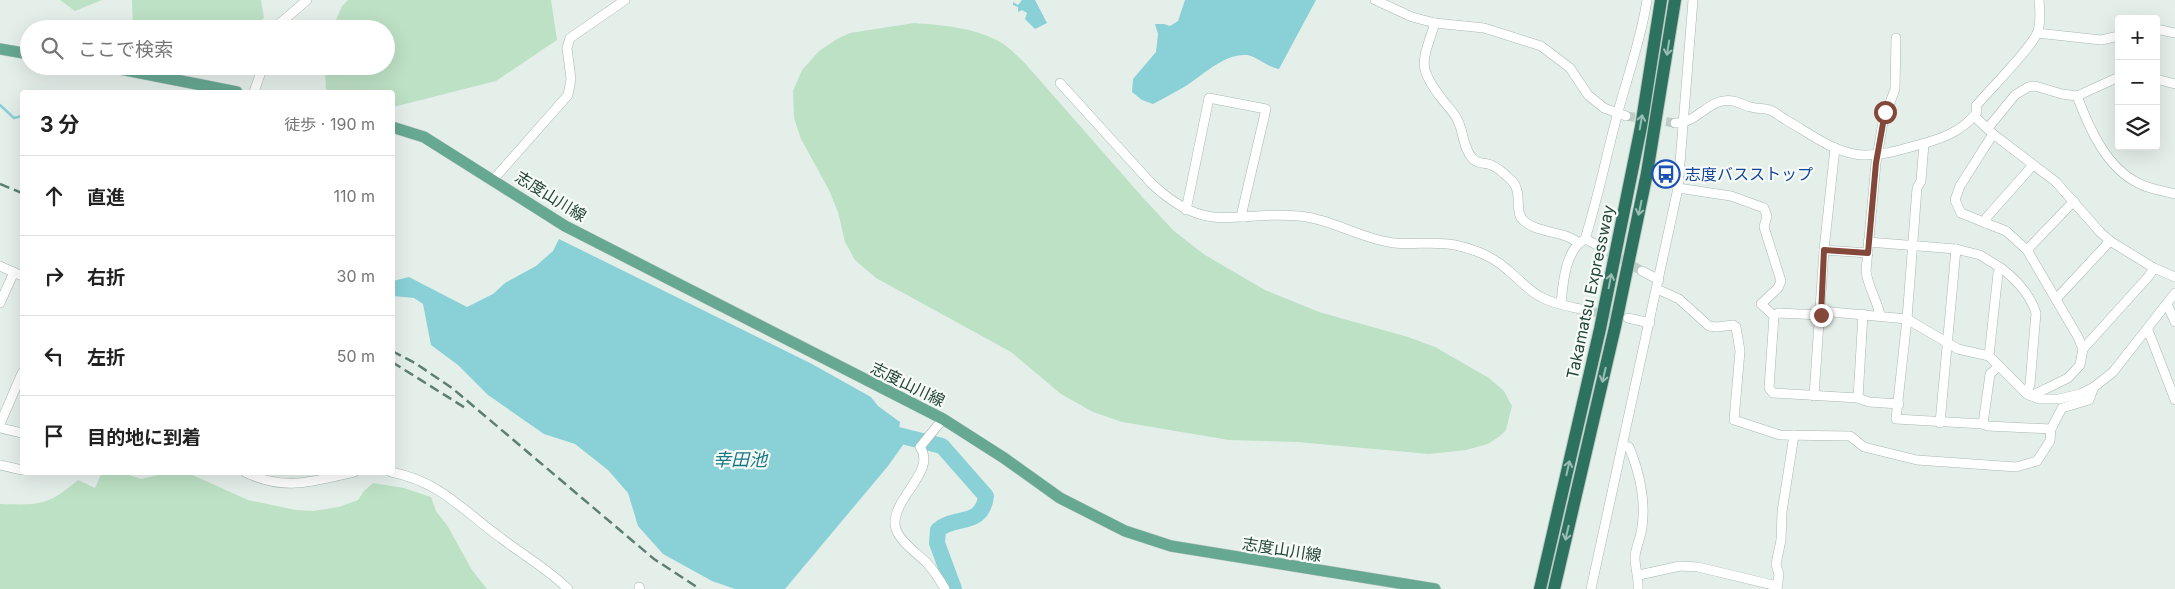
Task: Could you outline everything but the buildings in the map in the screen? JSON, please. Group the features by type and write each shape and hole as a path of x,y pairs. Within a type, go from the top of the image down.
{"highway":[{"name":"Takamatsu Expressway","path":"1540,589 1602,319 1641,127 1662,0"},
{"name":"Takamatsu Expressway","path":"1554,589 1615,328 1643,192 1675,0"}],"main road":[{"path":"0,49 20,52"},
{"path":"150,75 227,90"},
{"name":"志度山川線","path":"395,128 424,137 565,226 943,419 1004,458 1060,498 1125,531 1171,546 1413,587 1435,589"}],"street":[{"path":"284,20 307,0"},
{"path":"493,180 568,95 571,79 566,48 570,38 625,0"},
{"path":"1375,0 1412,17 1435,23 1484,28 1541,46 1570,68 1588,95 1604,108 1621,115"},
{"path":"1561,304 1563,286 1572,252 1582,241 1598,199 1642,31 1647,0"},
{"path":"1591,589 1678,188 1679,124 1693,0"},
{"path":"1679,124 1692,120 1706,107 1719,102 1732,101 1750,107 1770,110 1836,148 1860,155 1878,154 1939,140 1957,130 1974,116 1977,112 1976,106 2037,33 2040,19 2039,0"},
{"path":"1435,23 1425,54 1424,68 1427,80 1458,120 1468,153 1481,164 1490,165 1513,181 1519,194 1519,216 1524,221 1548,232 1597,245"},
{"path":"2160,30 2175,33"},
{"path":"2037,33 2101,40 2115,37"},
{"path":"1880,315 1879,307 1868,286 1866,271 1882,122 1895,89 1896,38"},
{"path":"255,90 260,75"},
{"path":"2083,349 2057,298 2027,250 2006,231 1961,213 1955,200 1990,131 2016,95 2028,87 2035,86 2062,94 2077,96 2115,79"},
{"path":"2160,80 2175,84"},
{"path":"1060,83 1150,183 1186,210 1222,219 1271,215 1301,216 1328,222 1360,235 1394,243 1453,244 1474,250 1494,259 1541,298 1588,311"},
{"path":"2077,96 2098,142 2115,165 2137,183 2175,194"},
{"path":"1186,210 1209,98 1266,108 1242,212 1244,218"},
{"path":"1974,116 1990,131 2056,182 2110,241 2154,268 2175,277"},
{"path":"1924,144 1922,181 1917,188 1907,319 1896,419 2051,430"},
{"path":"1814,396 1824,250 1836,148"},
{"path":"1985,223 1987,218 2033,165"},
{"path":"1678,188 1731,196 1764,208 1767,216 1764,227 1781,281 1778,288 1761,304 1774,316"},
{"path":"2027,250 2074,201"},
{"path":"2057,298 2110,241"},
{"path":"1868,242 1956,249 1980,256 2014,278 2033,302 2036,313 2029,395"},
{"path":"1940,423 1956,249"},
{"path":"1824,250 1868,253"},
{"path":"0,266 18,274 0,303"},
{"path":"1990,356 1998,273 2001,268"},
{"path":"2029,395 2068,378 2080,365 2083,349 2154,268"},
{"path":"1642,271 1709,326 1716,328 1733,325 1736,327 1740,351 1734,420 1780,435 1850,436 1864,447 1917,460 2016,467 2037,461 2050,441 2051,430 2062,408 2089,400 2094,387"},
{"path":"1774,316 1778,313 1821,313 1880,315 1907,319 1958,349 1990,356 2029,395 2039,399 2059,399 2080,394 2094,387 2113,372 2148,330 2175,293"},
{"path":"2167,304 2175,322"},
{"path":"1858,398 1863,314"},
{"path":"1774,316 1769,388 1773,393 1858,398 1869,402 1899,404"},
{"path":"1628,318 1650,323"},
{"path":"2148,330 2175,400"},
{"path":"1983,424 1990,374 1999,366"},
{"path":"20,378 0,426 20,432"},
{"path":"943,419 920,447 924,452 925,462 904,497 897,513 895,525 899,536 928,565 945,589"},
{"path":"1639,575 1680,566 1698,568 1777,588 1779,575 1776,564 1781,540 1781,519 1794,435"},
{"path":"1623,446 1628,447 1635,463 1641,493 1643,518 1635,558 1639,575 1638,589"},
{"path":"0,464 20,469"},
{"path":"395,473 412,477 456,501 491,531 556,576 568,589"},
{"path":"251,475 284,485 340,475"}],"green space":[{"path":"60,0 102,0 75,11"},
{"path":"132,0 261,0 264,18 262,20 133,20"},
{"path":"348,0 551,0 557,40 496,81 395,106 395,90 326,90 325,75 395,75 395,20 336,20 342,6"},
{"path":"914,23 948,26 971,31 992,38 1005,45 1023,61 1174,231 1205,255 1265,290 1319,312 1408,337 1435,347 1489,378 1504,391 1512,406 1506,430 1488,444 1466,450 1429,454 1297,442 1229,440 1122,422 1093,412 1061,394 1011,352 876,278 855,260 845,242 838,212 829,190 801,139 794,118 793,91 802,70 819,51 837,39 850,33"},
{"path":"101,475 129,475 141,479 158,475 192,475 248,500 296,510 313,511 339,507 358,500 373,483 404,488 431,497 436,511 447,525 472,570 487,589 0,589 0,504 34,504 42,502 58,495 78,480 95,488"}],"water":[{"path":"1022,0 1035,0 1047,23 1035,29 1025,19 1027,13 1022,10 1018,12 1018,7 1013,5 1013,2 1018,5"},
{"path":"1185,0 1316,0 1279,69 1251,56 1238,55 1222,61 1184,87 1153,104 1142,100 1132,92 1133,79 1156,52 1158,34 1155,24 1170,26 1178,21"},
{"name":"幸田池","path":"559,239 812,364 871,397 878,406 900,422 899,429 908,438 888,466 785,589 735,589 712,581 663,554 638,526 628,493 608,470 575,444 544,434 488,395 458,365 431,345 423,304 414,298 395,296 395,280 409,277 467,307 493,294 505,283 536,266 553,251"}],"waterway":[{"path":"0,105 14,118 20,116"},
{"path":"886,432 942,446 986,496 979,513 938,530 937,543 954,589"}],"tunnel":[{"path":"1626,116 1675,123"},
{"path":"1597,245 1642,271"},
{"path":"1589,311 1623,317"}],"railway":[{"path":"0,184 20,192"},
{"path":"395,353 415,363 452,388 654,559 700,589"},
{"path":"395,364 467,409"}],"place":[{"name":"志度バスストップ","path":"1666,174"}],"route":[{"path":"1821,315 1824,250 1868,253 1876,163 1885,112"}]}
